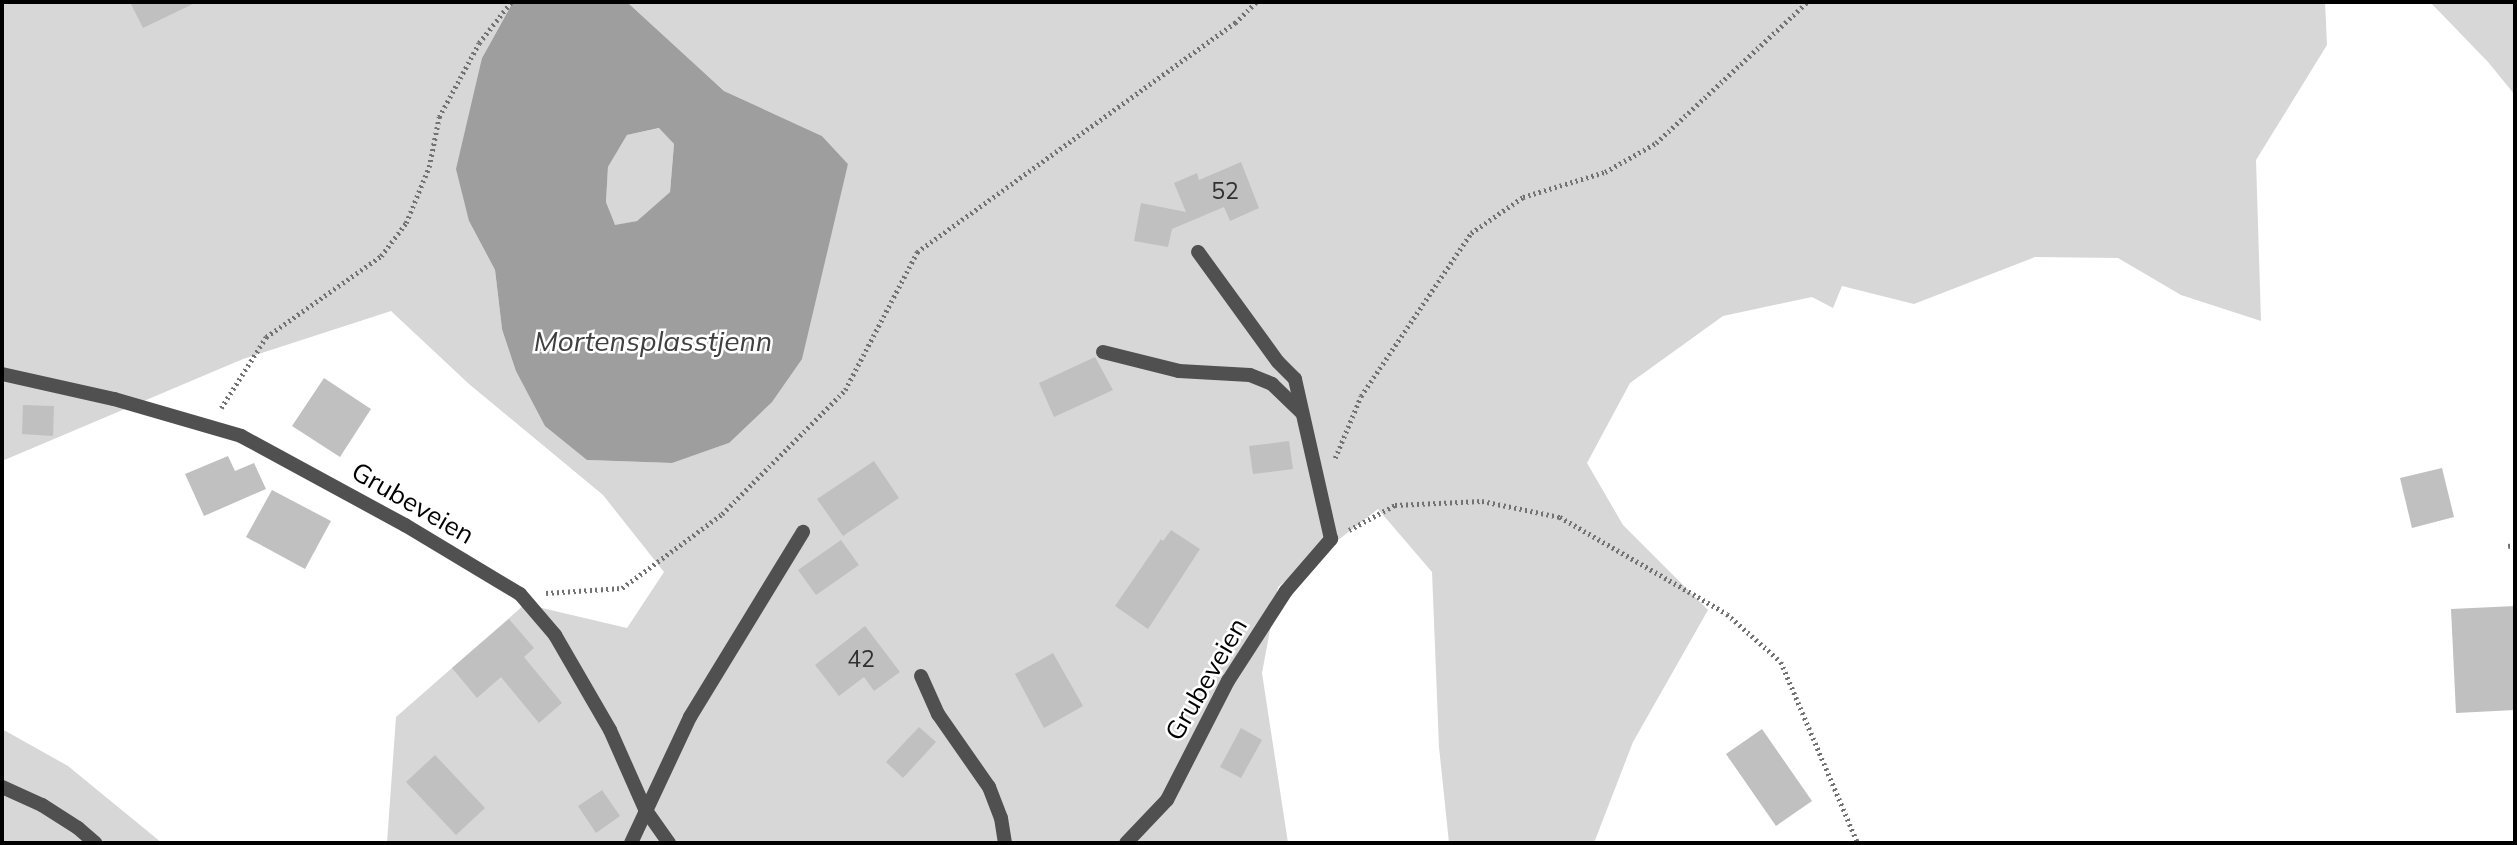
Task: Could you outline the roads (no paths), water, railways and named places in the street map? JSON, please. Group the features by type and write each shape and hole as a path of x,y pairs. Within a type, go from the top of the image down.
{"street":[{"path":"1198,252 1278,362 1295,379 1303,413"},
{"path":"1103,352 1179,371 1250,375 1272,384 1303,413"},
{"name":"Grubeveien","path":"2,374 114,399 241,436 405,525 520,594 555,635 610,730 645,809 669,843"},
{"name":"Grubeveien","path":"1126,843 1167,800 1228,681 1286,591 1331,539 1303,413"},
{"path":"631,843 690,717 803,532"},
{"path":"921,676 938,714 989,787 1001,818 1005,843"},
{"path":"2,787 42,805 78,828 95,843"}],"water":[{"name":"Mortensplasstjenn","path":"513,2 627,2 724,91 822,136 848,164 802,359 772,402 729,443 672,463 587,460 545,426 516,371 502,329 495,270 469,221 456,169 482,58","holes":["659,128 674,144 670,192 637,221 615,225 606,202 608,167 627,135"]}]}
